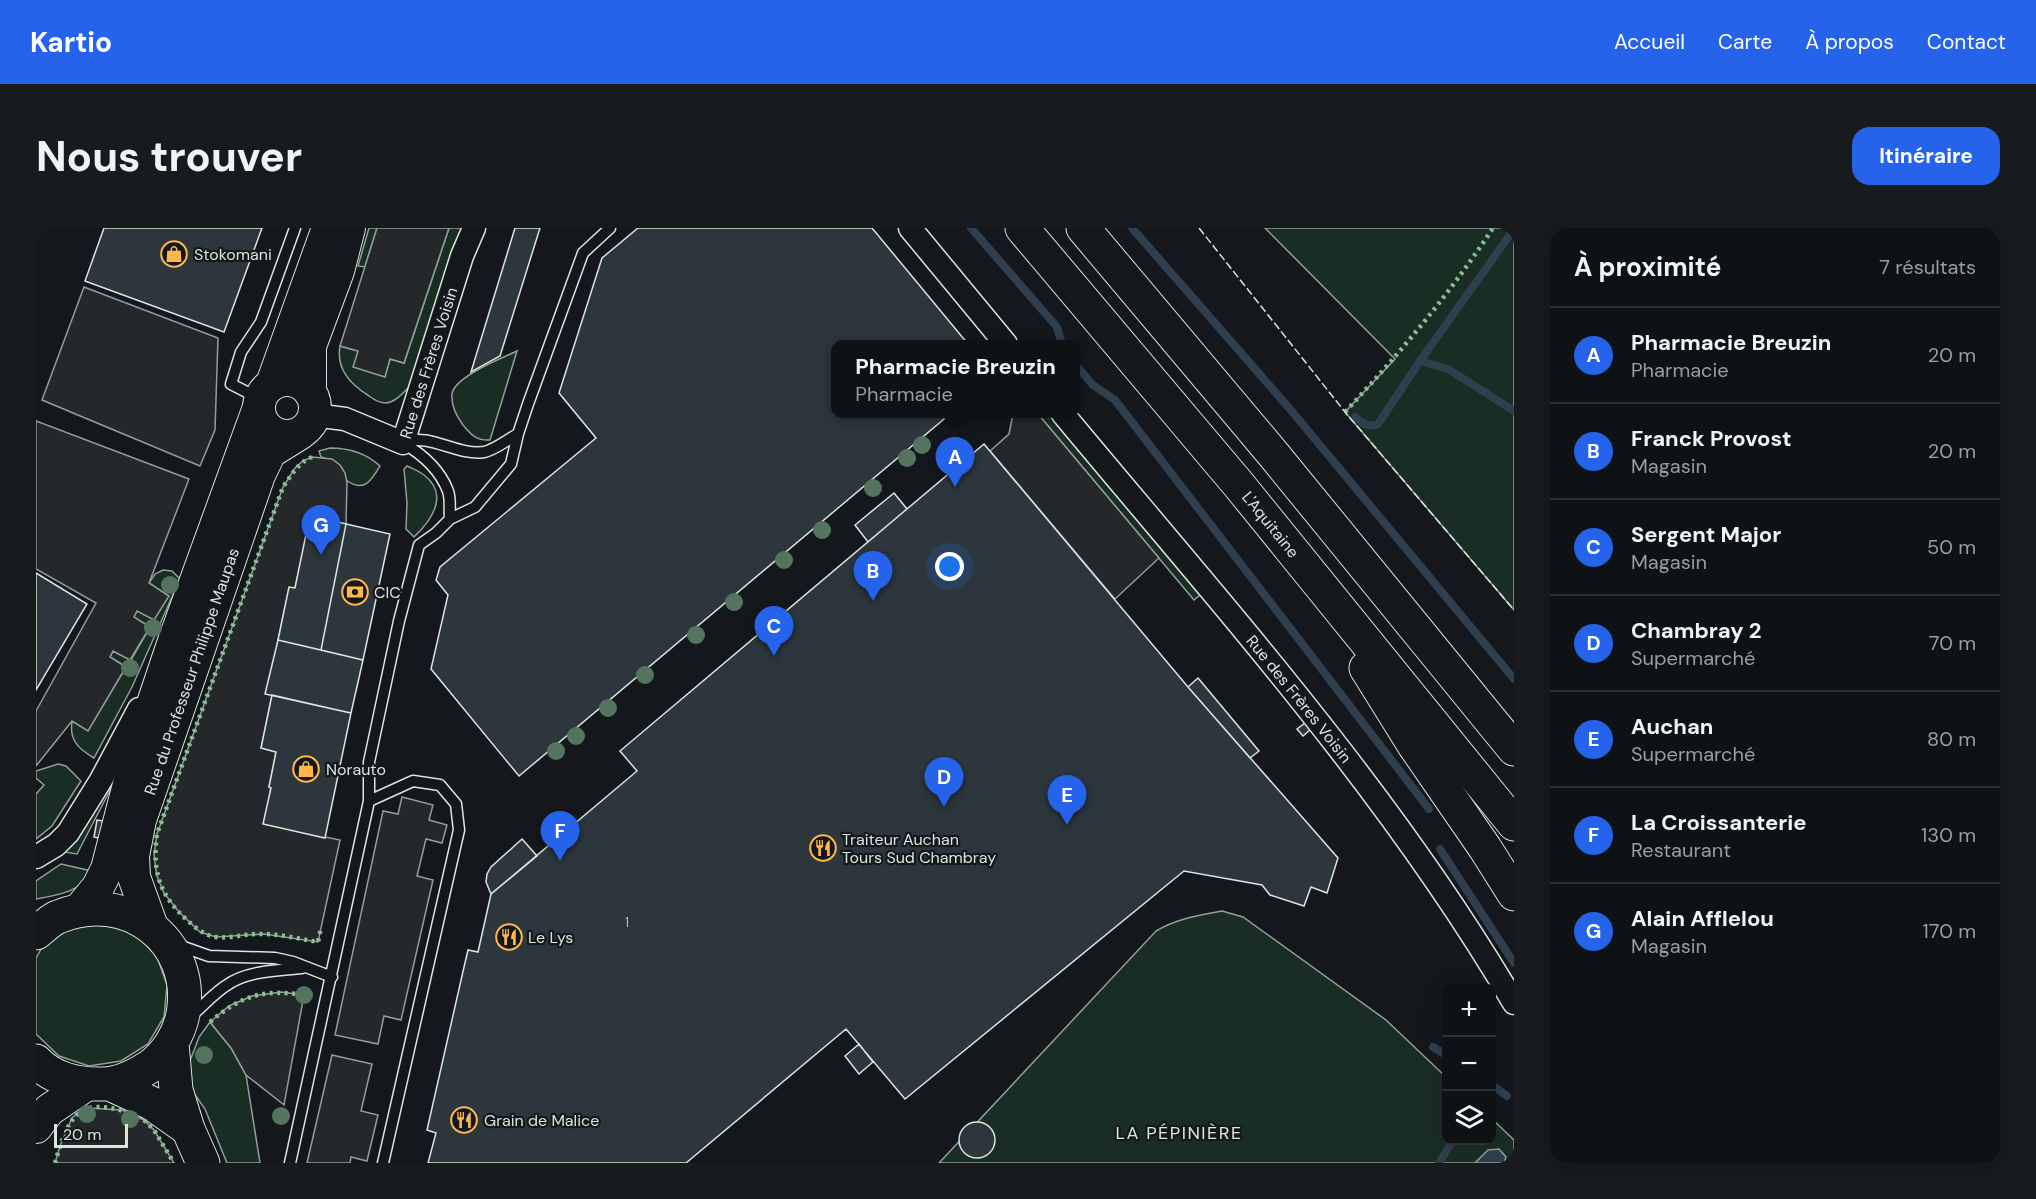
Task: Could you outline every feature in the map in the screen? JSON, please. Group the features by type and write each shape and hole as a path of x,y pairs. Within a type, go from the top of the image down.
{"main road":[{"name":"L'Aquitaine","path":"1023,228 1294,552 1514,824"},
{"path":"1083,228 1274,455 1514,749"},
{"path":"1294,552 1414,745 1514,894"},
{"path":"52,919 105,908 129,914 159,934 177,959 184,980 185,1003 176,1034 176,1090 188,1129 203,1163"},
{"path":"98,1084 134,1077 156,1062 176,1034"},
{"path":"36,1061 61,1078 98,1084 151,1103 188,1129"}],"street":[{"name":"Rue du Professeur Philippe Maupas","path":"52,919 98,887 107,869 140,742 174,641 328,228"},
{"path":"308,414 297,381 289,380 263,398 260,419 272,432 290,436 308,414 310,346 338,270 349,228"},
{"name":"Rue des Frères Voisin","path":"308,414 345,418 403,442 462,256 474,228"},
{"path":"910,228 1002,340"},
{"name":"Rue du Professeur Philippe Maupas","path":"159,934 134,877 134,856 140,820 259,475 270,452 308,414"},
{"name":"Rue des Frères Voisin","path":"1066,418 1336,744 1407,840 1514,1003"},
{"name":"Rue du Professeur Philippe Maupas","path":"36,856 56,845 68,833 122,743 174,641"},
{"path":"36,1127 49,1110 98,1084"}],"lane":[{"path":"263,398 231,384 241,352 261,322 295,228"},
{"path":"290,1163 369,801 369,762 399,621 419,545 450,519 475,507 511,464 518,434 583,253 610,228"},
{"path":"403,442 414,439 485,452 518,434"},
{"path":"403,442 435,468 449,492 450,519"},
{"path":"369,801 413,781 440,786 456,804 459,830 383,1163"},
{"path":"159,934 209,956 275,958 332,977"},
{"path":"176,1034 228,984 274,970 305,968"}],"green space":[{"path":"369,228 377,228 365,267 358,266"},
{"path":"449,228 462,228 409,387 393,401 379,402 350,381 340,362 340,346 358,351 385,376 390,359 404,363"},
{"path":"1265,228 1514,228 1514,610 1345,412 1395,359"},
{"path":"517,351 490,440 478,438 461,422 453,407 452,394 461,381 469,375"},
{"path":"1041,418 1051,418 1200,595 1194,600"},
{"path":"330,448 357,452 380,466 366,483 352,484 346,480 343,471 337,465 321,457 319,451"},
{"path":"407,466 422,474 432,483 437,499 431,516 414,537 406,529 407,503 404,469"},
{"path":"163,570 172,571 180,579 132,687 94,758 76,744 72,734 72,721 88,730 126,667 110,657 113,651 131,660 150,627 133,617 138,610 168,596 149,583 155,574"},
{"path":"58,764 66,766 81,781 52,826 36,839 36,794 44,785 36,778 36,771"},
{"path":"113,769 120,771 77,854 57,851"},
{"path":"61,864 96,872 76,888 36,899 36,881"},
{"path":"1222,911 1243,917 1386,1020 1442,1073 1442,1145 1496,1145 1496,1123 1514,1140 1514,1163 939,1163 1156,931 1180,920"},
{"path":"102,922 133,933 156,954 167,985 164,1017 148,1044 121,1061 89,1066 59,1056 36,1034 36,958 44,944 71,927"},
{"path":"210,1022 231,1048 246,1075 260,1163 227,1163 205,1109 193,1092 188,1066 199,1037"}],"shaded area":[{"path":"377,228 449,228 404,363 390,359 385,377 353,367 358,351 340,346"},
{"path":"84,287 218,338 215,430 200,466 42,400"},
{"path":"1012,418 1041,418 1159,558 1115,599 990,451 1009,434"},
{"path":"36,421 189,479 149,583 169,596 154,620 137,611 134,617 150,627 130,660 113,651 110,657 126,667 88,731 72,721 36,766 36,711 96,603 36,569"},
{"path":"312,457 332,459 345,473 347,483 346,524 311,515 295,588 289,588 278,640 272,695 261,748 276,752 264,824 340,840 318,942 264,934 216,937 200,932 179,912 164,893 157,876 154,855 157,834 283,487 295,468"},
{"path":"402,797 433,805 429,820 447,825 442,843 426,839 417,876 433,880 401,1020 384,1016 378,1044 335,1035 383,811 398,814"},
{"path":"281,992 304,995 284,1105 246,1075 231,1048 210,1022 229,1006 252,996"},
{"path":"332,1055 372,1064 361,1111 378,1115 367,1161 351,1157 350,1163 307,1163"},
{"path":"88,1108 122,1110 144,1120 154,1130 174,1163 55,1163 72,1118"}],"water":[{"path":"1499,1149 1506,1157 1504,1163 1475,1163 1488,1150"}],"building":[{"name":"Stokomani","path":"104,228 262,228 224,332 85,281"},
{"path":"515,228 540,228 500,356 471,372"},
{"path":"638,228 872,228 965,340 831,340 831,418 945,418 519,776 431,669 448,595 436,580 440,567 596,438 559,393 602,258"},
{"path":"984,444 1188,687 1338,858 1327,893 1311,887 1304,906 1270,895 1262,885 1184,871 905,1099 846,1029 686,1163 428,1163 436,1133 427,1130 464,967 468,950 478,952 491,894 637,771 620,751"},
{"path":"894,493 907,509 868,542 855,525"},
{"path":"310,515 346,524 321,650 278,640 289,587 295,588"},
{"name":"CIC","path":"346,524 390,534 363,660 321,650"},
{"path":"36,573 87,604 36,690"},
{"path":"278,640 363,660 351,713 265,694"},
{"path":"1198,678 1259,751 1250,758 1188,687"},
{"name":"Norauto","path":"272,695 351,713 325,838 263,824 276,752 261,748"},
{"path":"1305,723 1310,730 1303,736 1297,729"},
{"path":"97,820 103,821 99,838 94,837"},
{"path":"522,839 537,856 491,894 486,882 487,874 491,867"},
{"path":"859,1044 873,1062 859,1074 845,1056"},
{"path":"977,1122 990,1127 995,1140 990,1153 977,1158 964,1153 959,1140 964,1127"}],"waterway":[{"path":"971,228 1057,327 1061,340"},
{"path":"1132,228 1290,409 1514,679"},
{"path":"1420,361 1514,229"},
{"path":"1355,417 1368,425 1378,424 1420,361 1448,369 1514,411"},
{"path":"1080,370 1093,385 1115,400 1429,809"},
{"path":"1440,849 1514,963"},
{"path":"1433,1047 1442,1053"},
{"path":"1496,1088 1507,1096"},
{"path":"1439,1163 1450,1145"}],"hedge":[{"path":"1345,412 1423,323 1493,228"},
{"path":"312,457 292,473 283,487 157,834 156,860 160,882 170,902 197,929 208,935 222,937 269,934 318,942 321,928"},
{"path":"210,1022 232,1006 254,996 277,993 304,995"},
{"path":"55,1163 66,1132 80,1113 89,1108 101,1107 135,1115"},
{"path":"144,1120 154,1130 174,1163"}],"fence":[{"path":"1199,228 1345,412 1514,610"}],"place":[{"name":"Stokomani","path":"174,254"},
{"name":"Pharmacie Breuzin","path":"955,487"},
{"name":"Alain Afflelou","path":"321,555"},
{"name":"CIC","path":"355,592"},
{"name":"Franck Provost","path":"873,601"},
{"name":"Sergent Major","path":"774,656"},
{"name":"Norauto","path":"306,769"},
{"name":"Chambray 2","path":"944,807"},
{"name":"Auchan","path":"1067,825"},
{"name":"Traiteur Auchan Tours Sud Chambray","path":"823,848"},
{"name":"La Croissanterie","path":"560,861"},
{"name":"Le Lys","path":"509,937"},
{"name":"Grain de Malice","path":"464,1120"}],"district":[{"name":"LA PÉPINIÈRE","path":"1179,1133"}]}
